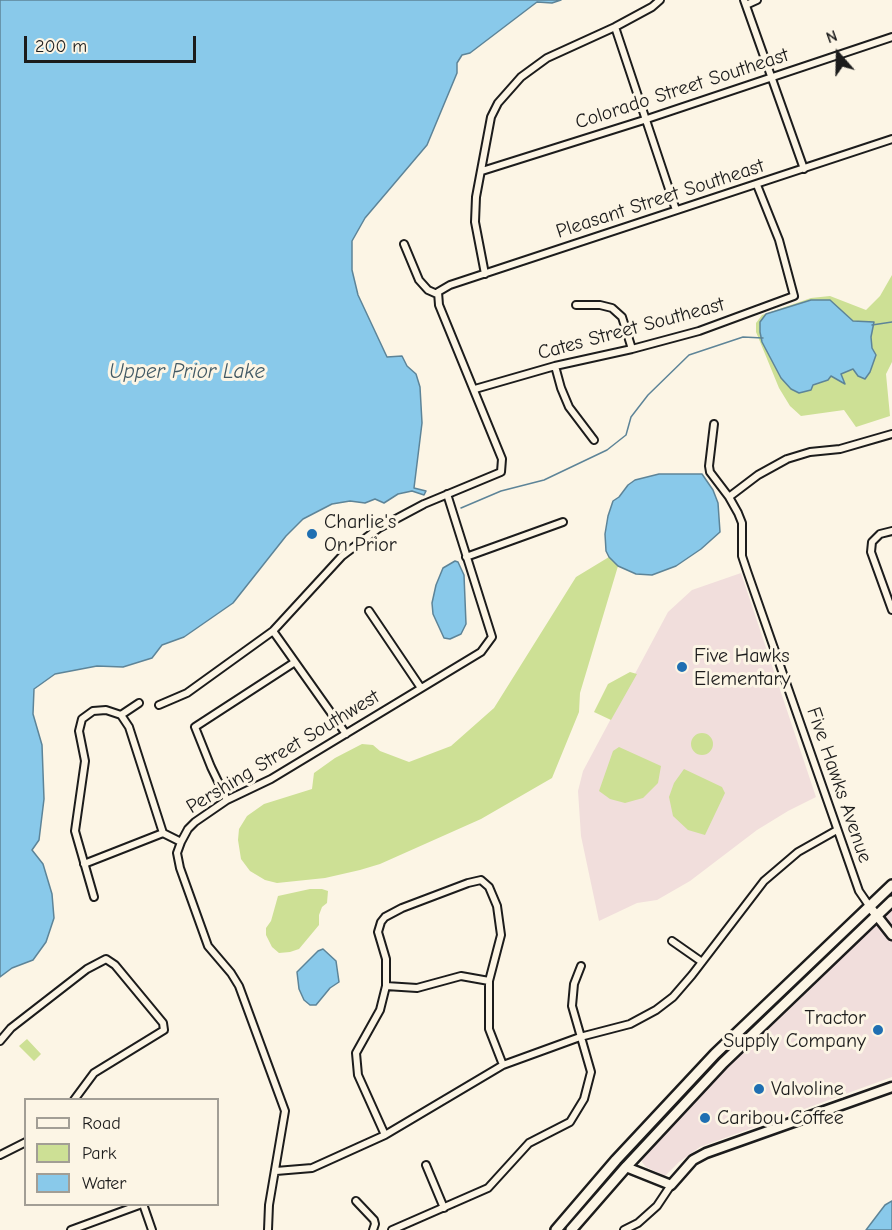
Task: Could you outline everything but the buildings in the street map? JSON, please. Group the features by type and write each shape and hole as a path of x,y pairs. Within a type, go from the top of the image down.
{"main road":[{"path":"556,1230 616,1160 716,1054 892,885"},
{"path":"571,1230 723,1063 892,901"}],"street":[{"path":"484,274 475,222 476,196 491,117 498,103 521,77 547,58 615,27 652,7 660,0"},
{"path":"757,0 745,2 804,169"},
{"path":"615,27 644,120 676,210"},
{"name":"Colorado Street Southeast","path":"482,171 644,120 892,37"},
{"name":"Pleasant Street Southeast","path":"438,293 450,285 892,139"},
{"name":"Cates Street Southeast","path":"475,389 555,366 633,349 699,331 794,296 779,240 757,185"},
{"path":"159,705 187,693 273,631 342,556 379,528 447,494 501,472 502,459 439,304 438,293 428,290 418,280 404,244"},
{"path":"576,305 600,305 612,308 622,317 633,349"},
{"path":"555,366 569,407 594,440"},
{"name":"Five Hawks Avenue","path":"714,424 710,472 729,496 742,523 742,556 859,891 892,935"},
{"path":"729,496 758,475 797,456 840,449 892,434"},
{"path":"447,494 466,557 562,522"},
{"path":"892,531 880,534 872,542 871,552 892,610"},
{"name":"Pershing Street Southwest","path":"163,833 181,842 195,822 227,800 272,779 481,652 492,637 466,557"},
{"path":"369,611 421,688"},
{"path":"273,631 346,734"},
{"path":"227,800 195,727 295,662"},
{"path":"121,715 139,703"},
{"path":"84,864 163,833 129,727 121,715 106,710 93,711 82,719 79,731 85,761 75,831 84,864 94,897"},
{"path":"276,1171 312,1168 385,1135 503,1065 580,1036 630,1024 656,1010 674,997 764,881 798,852 837,830"},
{"path":"181,842 177,853 180,868 208,946 239,986 285,1111 269,1205 268,1230"},
{"path":"385,1135 358,1075 356,1053 380,1010 387,986 386,959 378,932 381,922 386,917 402,908 468,883 482,880 489,887 497,906 501,935 489,981 489,1029 503,1065"},
{"path":"672,941 702,962"},
{"path":"0,1041 11,1028 87,969 106,959 115,965 163,1023 164,1030 94,1073 75,1098"},
{"path":"392,1230 488,1188 529,1143 570,1122 584,1099 591,1072 572,1006 574,984 581,966"},
{"path":"387,986 417,988 461,976 489,981"},
{"path":"624,1230 638,1223 657,1206 671,1185 693,1160 706,1153 892,1087"},
{"path":"0,1155 24,1143"},
{"path":"426,1165 444,1208"},
{"path":"626,1167 671,1185"},
{"path":"356,1201 374,1220 373,1230"},
{"path":"71,1230 137,1206"},
{"path":"143,1206 152,1230"}],"shaded area":[{"path":"741,573 816,797 757,830 690,881 657,900 637,903 599,921 581,836 578,791 583,771 668,612 692,590"},
{"path":"892,909 892,1077 700,1147 679,1162 665,1176 646,1167 642,1162 643,1156 704,1090"}],"green space":[{"path":"892,275 892,362 886,374 890,416 856,427 844,410 801,416 790,406 779,388 756,332 756,323 762,315 811,298 830,296 866,310 880,296","holes":["811,300 848,316 853,321 874,322 871,337 872,348 853,369 841,374 845,383 831,376 799,393 791,389 781,378 762,342 766,314"]},
{"path":"609,557 618,566 580,693 579,712 552,778 481,819 380,864 325,878 277,883 265,880 250,871 241,859 238,840 239,829 247,816 264,804 312,789 314,773 335,758 362,744 373,745 380,751 409,762 451,746 494,708 576,577"},
{"path":"630,672 637,674 611,720 594,712 608,684"},
{"path":"702,733 710,736 713,744 710,752 702,755 694,752 691,744 694,736"},
{"path":"619,747 661,766 658,783 643,798 625,803 610,799 599,791 613,751"},
{"path":"684,769 722,787 725,793 705,835 688,830 673,816 669,797 674,783"},
{"path":"310,889 328,891 327,903 322,907 319,915 319,925 299,949 279,953 272,947 266,935 266,928 271,921 278,896"},
{"path":"27,1039 41,1054 34,1061 19,1046"}],"water":[{"name":"Upper Prior Lake","path":"0,0 561,0 552,3 537,2 470,53 462,55 457,63 457,73 427,145 365,218 352,241 352,270 358,295 387,357 402,356 407,366 416,374 420,387 422,423 414,488 426,491 424,495 412,491 398,494 384,503 375,499 365,503 350,501 332,504 303,519 286,536 233,603 184,637 162,645 152,658 123,667 97,666 55,674 34,689 33,714 42,745 44,799 39,840 32,850 43,864 52,894 54,918 46,942 33,960 12,968 0,977"},
{"path":"811,300 830,300 853,321 874,322 871,337 872,348 876,355 865,379 858,376 853,369 841,374 845,384 831,376 828,380 813,385 811,390 799,393 791,389 781,378 762,342 760,322 766,314"},
{"path":"659,474 702,474 713,490 718,503 720,532 701,549 676,566 652,575 636,574 618,566 606,551 605,534 608,516 613,501 628,485 635,480"},
{"path":"455,561 458,562 464,575 466,624 461,634 450,639 444,638 433,614 432,603 443,568"},
{"path":"323,949 336,961 339,982 330,988 316,1005 310,1005 304,1000 299,989 297,972 318,951"},
{"path":"892,1201 892,1230 866,1230 885,1205"}],"waterway":[{"path":"872,325 892,322"},
{"path":"461,508 501,491 544,480 607,450 626,435 631,417 648,395 689,355 743,337 763,338"}],"place":[{"name":"Charlie's On Prior","path":"312,534"},
{"name":"Five Hawks Elementary","path":"682,667"},
{"name":"Tractor Supply Company","path":"878,1030"},
{"name":"Valvoline","path":"759,1089"},
{"name":"Caribou Coffee","path":"705,1118"}]}
